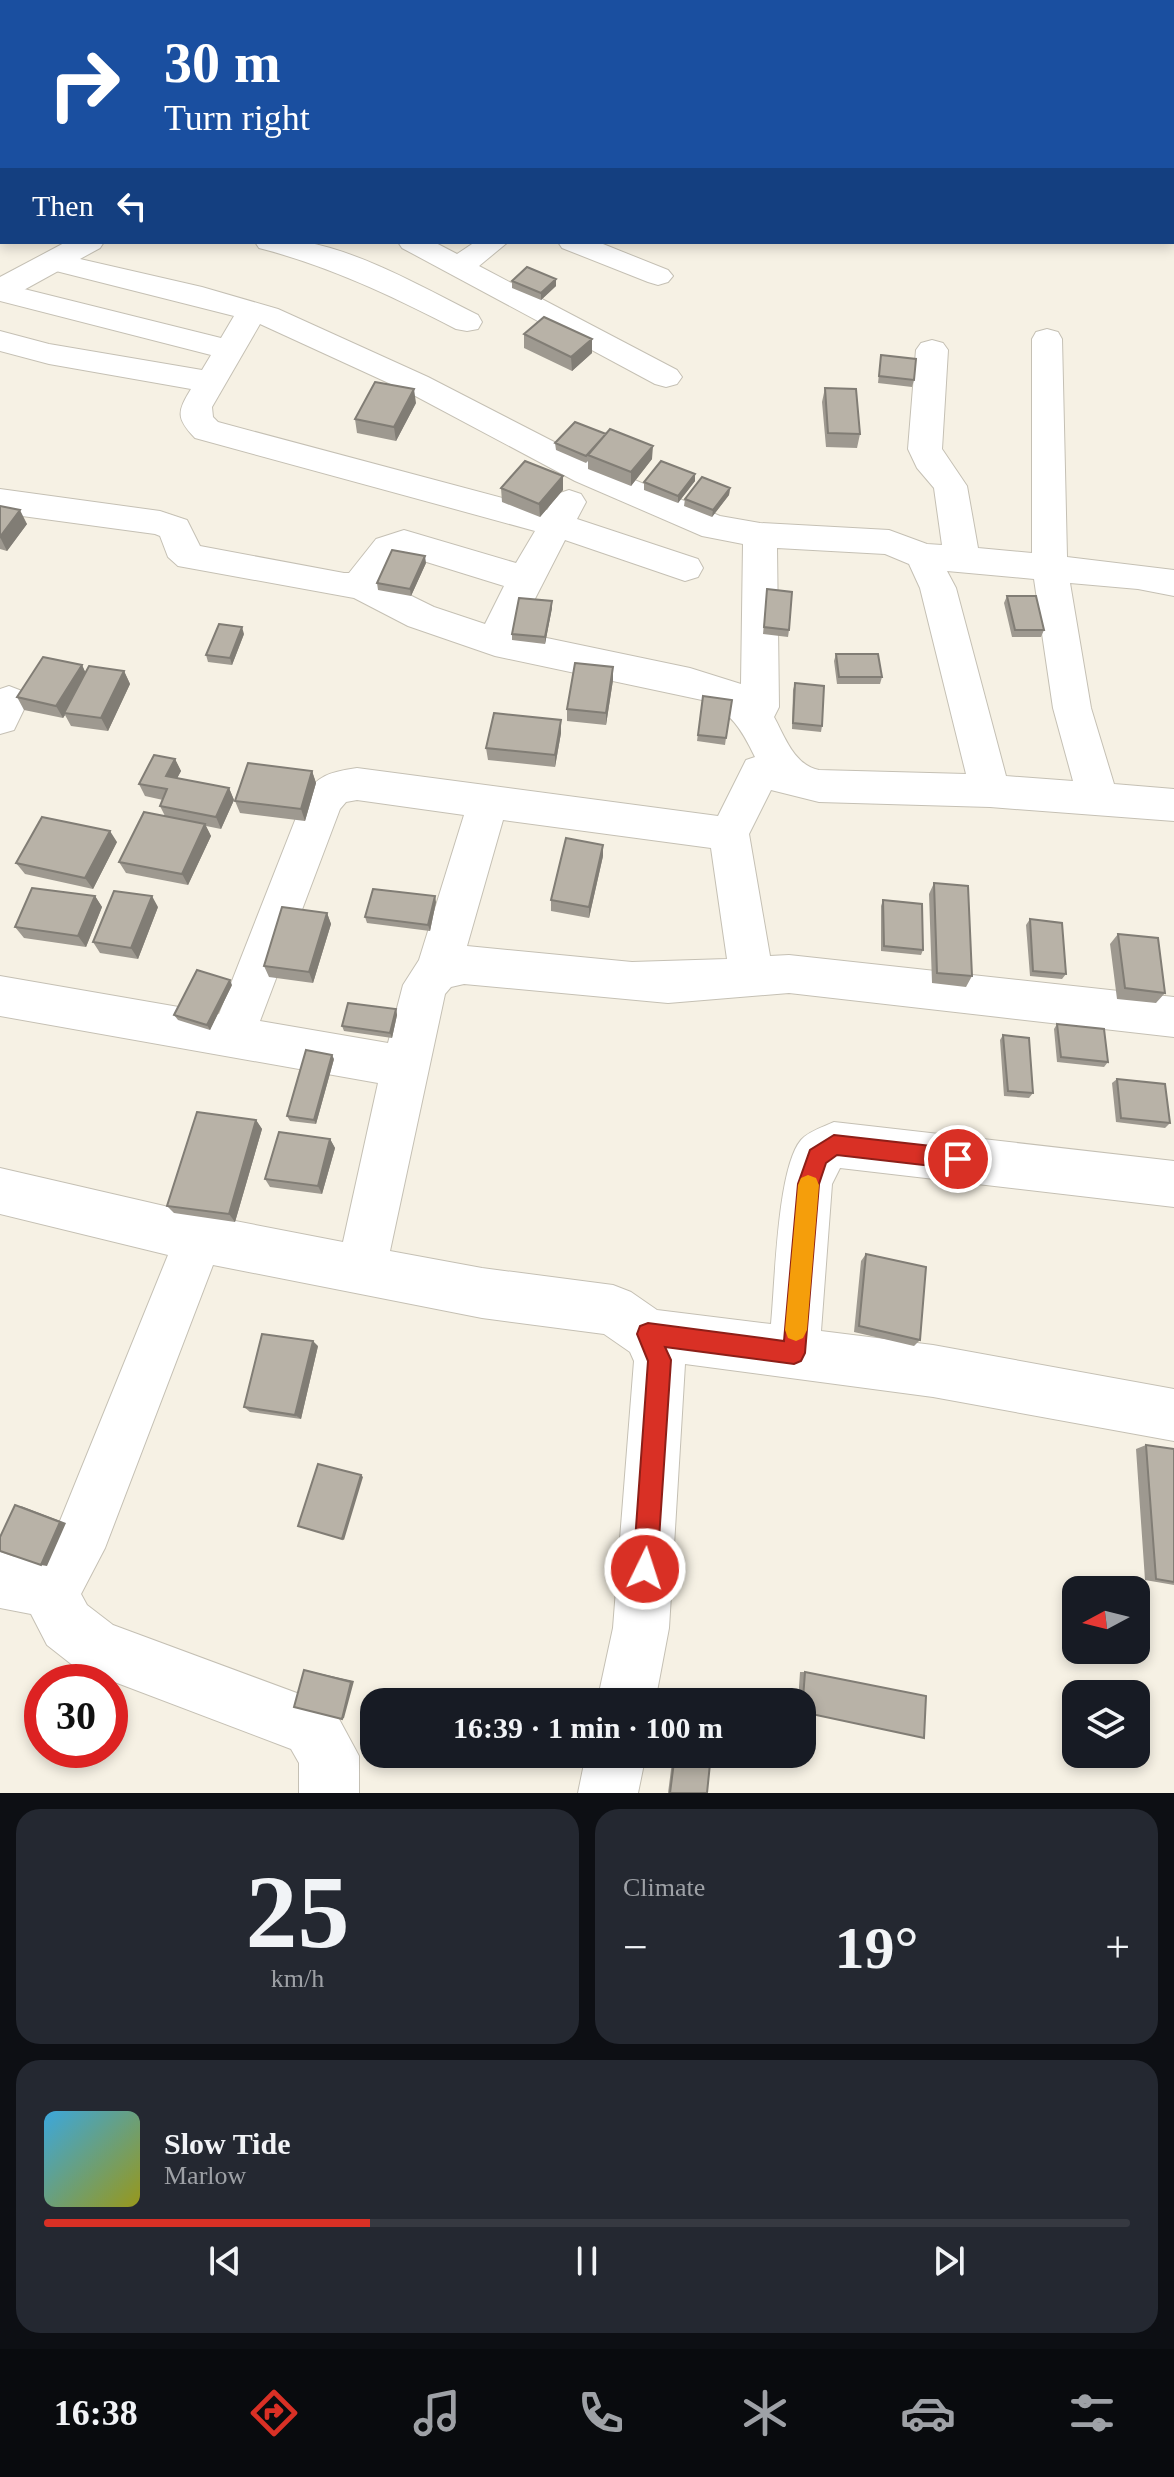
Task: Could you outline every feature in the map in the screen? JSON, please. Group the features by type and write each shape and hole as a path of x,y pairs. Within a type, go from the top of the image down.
{"street":[{"path":"0,291 86,244"},
{"path":"276,244 347,265 467,322"},
{"path":"416,244 666,377"},
{"path":"460,266 491,244"},
{"path":"577,244 658,276"},
{"path":"54,262 202,296 252,311 417,384 587,473 714,527 760,535 889,542 922,556 1138,576 1174,583"},
{"path":"0,291 230,350"},
{"path":"252,311 196,407 197,420 207,430 555,524 685,568"},
{"path":"1047,339 1050,568 1070,697 1098,799"},
{"path":"0,341 49,354 211,382"},
{"path":"932,350 925,449 929,460 950,486 962,559"},
{"path":"495,642 525,579 587,473"},
{"path":"0,501 160,523 175,529 180,548 190,557 344,586 359,585 385,601 495,642 698,684 731,695 749,712 781,765 796,780"},
{"path":"760,535 760,707"},
{"path":"359,585 381,551 391,543 404,542 525,579"},
{"path":"922,556 938,588 990,791"},
{"path":"749,959 729,834 760,771 819,786 990,791 1174,805"},
{"path":"232,1037 323,800 334,788 357,784 729,834"},
{"path":"361,1270 404,1067 425,985 438,970 488,802"},
{"path":"438,970 464,965 668,983 789,974 1174,1017"},
{"path":"0,996 404,1067"},
{"path":"794,1353 808,1184 817,1157 834,1145 1174,1184"},
{"path":"0,1191 199,1238 361,1270 482,1293 613,1310 648,1334 933,1371 1174,1415"},
{"path":"23,1582 63,1574 77,1548 199,1238"},
{"path":"629,1688 641,1628 660,1360 648,1334"},
{"path":"23,1582 67,1625 95,1647 311,1727 329,1756 329,1793"},
{"path":"608,1793 613,1768"}],"building":[{"path":"527,267 556,279 541,293 512,281"},
{"path":"544,317 592,339 571,357 524,334"},
{"path":"881,355 916,359 914,380 879,376"},
{"path":"375,382 414,389 394,427 355,419"},
{"path":"825,388 856,389 860,434 828,433"},
{"path":"575,422 606,434 586,456 555,443"},
{"path":"610,429 653,446 631,472 588,455"},
{"path":"525,461 563,476 539,504 501,488"},
{"path":"661,461 695,474 678,496 644,482"},
{"path":"702,477 730,488 713,510 685,499"},
{"path":"0,506 20,510 0,537"},
{"path":"392,550 425,556 410,589 377,583"},
{"path":"767,589 792,592 789,630 764,627"},
{"path":"1007,596 1036,596 1044,630 1015,630"},
{"path":"519,598 552,601 545,637 512,634"},
{"path":"219,624 242,627 230,658 206,655"},
{"path":"836,654 878,654 882,677 839,677"},
{"path":"43,657 82,665 56,706 17,697"},
{"path":"575,663 613,667 606,713 567,709"},
{"path":"89,666 124,671 101,718 64,713"},
{"path":"795,683 824,686 822,726 793,723"},
{"path":"703,696 732,700 726,738 698,735"},
{"path":"494,713 561,720 555,755 486,748"},
{"path":"154,755 175,759 166,776 229,788 216,817 160,806 167,789 139,784"},
{"path":"248,763 312,771 301,809 235,801"},
{"path":"144,812 205,824 182,874 119,862"},
{"path":"42,817 110,831 85,878 16,863"},
{"path":"566,838 603,845 589,907 551,900"},
{"path":"934,883 968,886 972,976 937,973"},
{"path":"32,888 95,896 78,936 15,927"},
{"path":"373,889 435,896 428,925 365,917"},
{"path":"114,891 152,896 131,948 93,942"},
{"path":"883,900 922,904 923,950 884,946"},
{"path":"282,907 327,913 309,972 264,966"},
{"path":"1030,919 1062,923 1066,974 1033,971"},
{"path":"1118,934 1158,938 1165,993 1125,988"},
{"path":"197,970 230,980 207,1025 174,1015"},
{"path":"348,1003 396,1009 390,1033 342,1026"},
{"path":"1057,1024 1104,1029 1108,1062 1061,1057"},
{"path":"1003,1035 1029,1038 1033,1093 1008,1091"},
{"path":"306,1050 332,1055 314,1120 287,1116"},
{"path":"1117,1079 1165,1084 1170,1123 1121,1118"},
{"path":"197,1112 256,1120 229,1214 167,1206"},
{"path":"279,1132 330,1139 318,1186 265,1179"},
{"path":"866,1254 926,1267 920,1340 859,1326"},
{"path":"262,1334 313,1341 295,1415 244,1407"},
{"path":"1146,1445 1174,1449 1174,1582 1156,1579"},
{"path":"318,1464 361,1475 342,1539 298,1526"},
{"path":"15,1505 60,1522 41,1565 0,1551 0,1537"},
{"path":"304,1670 351,1682 342,1719 294,1707"},
{"path":"805,1672 926,1696 924,1738 816,1715 816,1688 804,1688"},
{"path":"673,1768 710,1768 707,1793 670,1793"}],"slow traffic":[{"path":"796,1330 808,1185"}],"route":[{"path":"645,1569 660,1360 648,1334 794,1353 808,1184 817,1157 834,1145 958,1159"}]}
